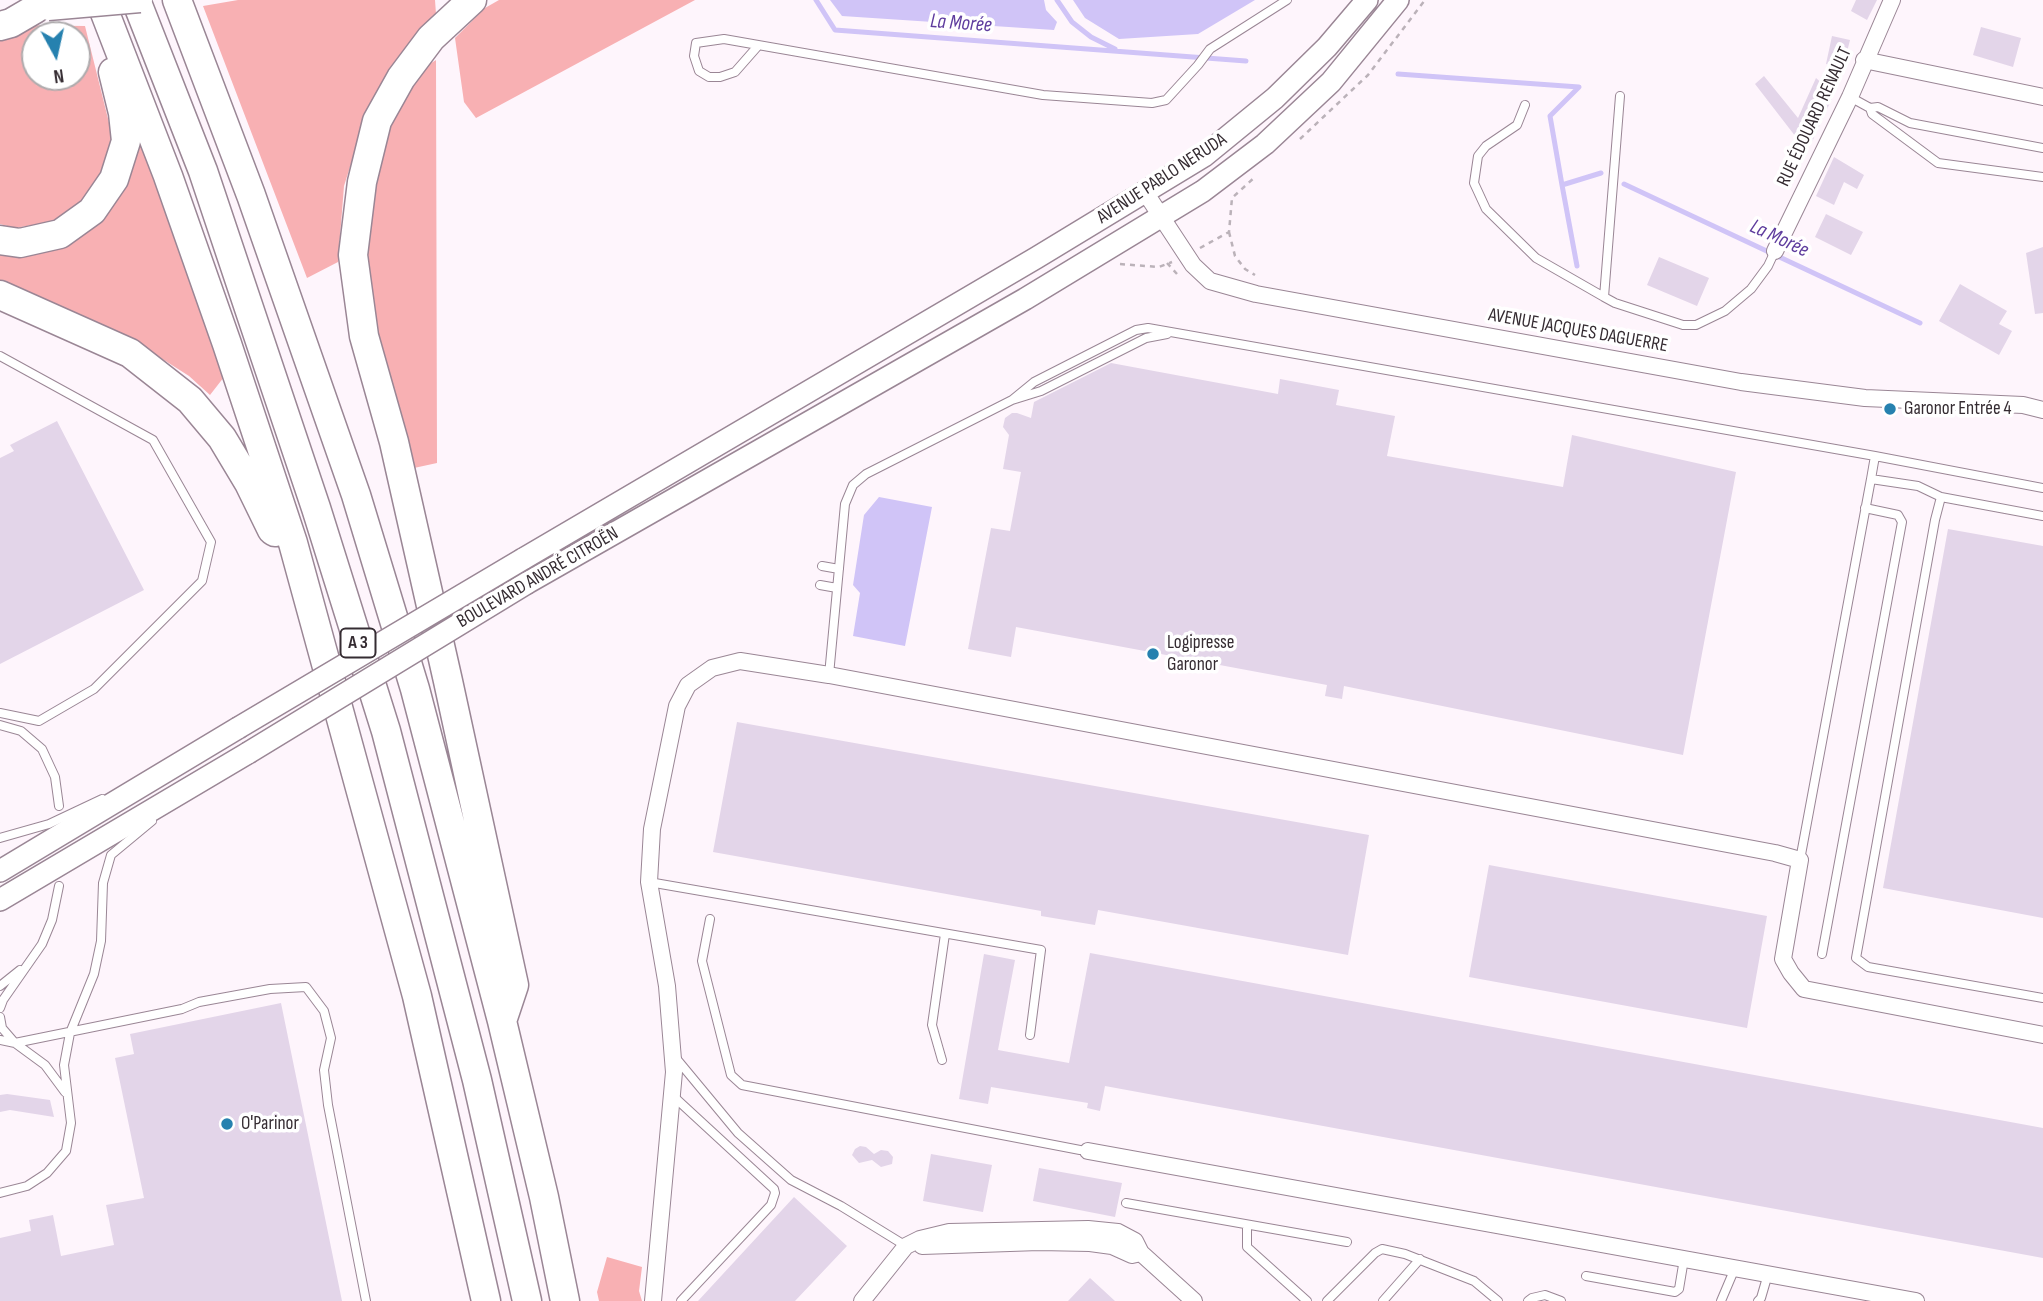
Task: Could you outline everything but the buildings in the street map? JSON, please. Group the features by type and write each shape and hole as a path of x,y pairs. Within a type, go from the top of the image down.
{"highway":[{"path":"100,0 209,292 293,542 417,996 486,1301"},
{"name":"A 3","path":"138,0 203,171 316,508 386,731 477,1080 527,1301"},
{"name":"A 3","path":"177,0 251,195 356,495 415,689 502,1021 544,1197 565,1301"},
{"path":"472,0 431,38 401,78 377,121 362,182 353,255 364,336 400,469 449,681 514,985 502,1021"},
{"path":"0,26 41,9"},
{"path":"0,240 20,243 60,234 92,211 114,179 126,141 113,72 118,45"},
{"path":"0,295 130,353 190,400 222,438 249,483 272,530 293,542"}],"main road":[{"path":"41,9 138,0"},
{"name":"AVENUE PABLO NERUDA","path":"1036,258 1203,156 1275,98 1327,47 1367,0"},
{"name":"AVENUE PABLO NERUDA","path":"1081,265 1203,191 1265,144 1331,82 1398,0"},
{"name":"BOULEVARD ANDRÉ CITROËN","path":"0,871 523,559 1036,258"},
{"name":"BOULEVARD ANDRÉ CITROËN","path":"0,900 527,583 1081,265"}],"street":[{"name":"RUE ÉDOUARD RENAULT","path":"1775,251 1850,97 1892,0"},
{"path":"1864,60 2043,97"},
{"name":"AVENUE JACQUES DAGUERRE","path":"1145,192 1193,265 1210,281 1256,294 1741,382 1864,398 2023,405 2043,410"},
{"name":"AVENUE JACQUES DAGUERRE","path":"2023,405 2043,400"},
{"path":"653,1301 672,1095 673,1055 667,986 649,882 652,829 677,706 688,685 712,668 740,661 828,674 1734,845 1800,860 1783,959 1804,989 2043,1035"},
{"path":"1084,1150 1768,1274 1860,1296 1916,1301"},
{"path":"862,1301 906,1246 1090,1243 1112,1246 1132,1255 1141,1253 1194,1301"}],"lane":[{"path":"757,47 735,72 720,77 709,77 699,71 694,56 696,43 724,39 757,47 1043,95 1152,103 1166,100 1210,49 1287,0"},
{"path":"1604,297 1620,96"},
{"path":"1850,97 1870,108 1878,107 1910,123 2043,148"},
{"path":"1525,105 1517,125 1486,146 1478,156 1475,183 1486,209 1536,258 1615,303 1683,325 1696,326 1725,311 1751,289 1775,251"},
{"path":"1870,108 1872,114 1938,163 2043,177"},
{"path":"828,674 845,504 853,485 866,474 1012,400 1034,382 1136,330 1148,328 2043,488"},
{"path":"0,356 153,440 211,542 202,581 94,690 38,721 0,713"},
{"path":"1800,860 1875,456"},
{"path":"1871,479 1918,486 1941,497 2043,516"},
{"path":"1941,497 1856,958 1868,967 2043,998"},
{"path":"1822,954 1902,522 1898,515 1865,508"},
{"path":"822,566 839,569"},
{"path":"820,585 837,588"},
{"path":"0,725 21,731 42,750 55,777 59,806"},
{"path":"0,838 49,824 199,752"},
{"path":"0,1193 27,1186 47,1174 66,1152 71,1124 64,1065 70,1032 96,963 101,941 103,883 111,855 136,832 226,766"},
{"path":"649,882 1041,950 1030,1035"},
{"path":"0,1008 42,944 52,920 59,886"},
{"path":"710,919 702,961 731,1075 742,1085 1084,1150"},
{"path":"942,1060 932,1026 945,934"},
{"path":"0,986 29,963"},
{"path":"0,1040 15,1043 183,1009 199,1002 223,997 270,989 306,987 324,1011 331,1038 324,1070 328,1105 366,1301"},
{"path":"0,1017 2,1028 15,1043 45,1065 67,1095"},
{"path":"673,1055 738,1133 792,1181 841,1206 906,1246"},
{"path":"672,1095 774,1189 775,1193 771,1205 681,1301"},
{"path":"1126,1203 1347,1242"},
{"path":"1247,1226 1247,1247 1307,1301"},
{"path":"1327,1301 1374,1252 1382,1249 1420,1259 1474,1281 1498,1301"},
{"path":"1382,1301 1420,1259"},
{"path":"1586,1276 1675,1292 1679,1289 1684,1259"},
{"path":"1721,1301 1735,1268"},
{"path":"1758,1301 1768,1274"},
{"path":"1528,1301 1545,1295 1561,1301"}],"path":[{"path":"1228,232 1235,256 1245,269 1257,277"}],"shaded area":[{"path":"238,0 435,0 436,14 392,70 366,116 344,186 338,262 307,278 203,6"},
{"path":"499,0 695,0 476,118 464,102 455,38 485,8"},
{"path":"830,0 1044,0 1046,10 1057,22 1054,30 842,16"},
{"path":"1073,0 1255,0 1198,34 1119,39 1085,18"},
{"path":"12,25 21,25 21,91 91,91 91,50 114,143 104,175 81,205 50,222 15,228 0,224 0,30"},
{"path":"436,60 437,463 414,468 404,444 374,338 363,258 371,185 386,128 420,70"},
{"path":"141,144 224,377 210,395 189,376 131,339 0,281 0,251 71,243 103,220 124,191"},
{"path":"879,497 932,507 905,646 853,636 860,593 853,585 864,515"},
{"path":"607,1257 642,1267 639,1291 642,1301 599,1301 597,1292"}],"waterway":[{"name":"La Morée","path":"816,0 835,30 1246,61"},
{"name":"La Morée","path":"1057,0 1072,22 1091,37 1115,49"},
{"name":"La Morée","path":"1398,74 1579,87 1550,116 1562,185 1601,173"},
{"name":"La Morée","path":"1624,184 1920,323"},
{"name":"La Morée","path":"1562,185 1577,266"}],"place":[{"name":"Garonor Entrée 4","path":"1890,409"},
{"name":"Logipresse Garonor","path":"1153,654"},
{"name":"O'Parinor","path":"227,1124"}]}
